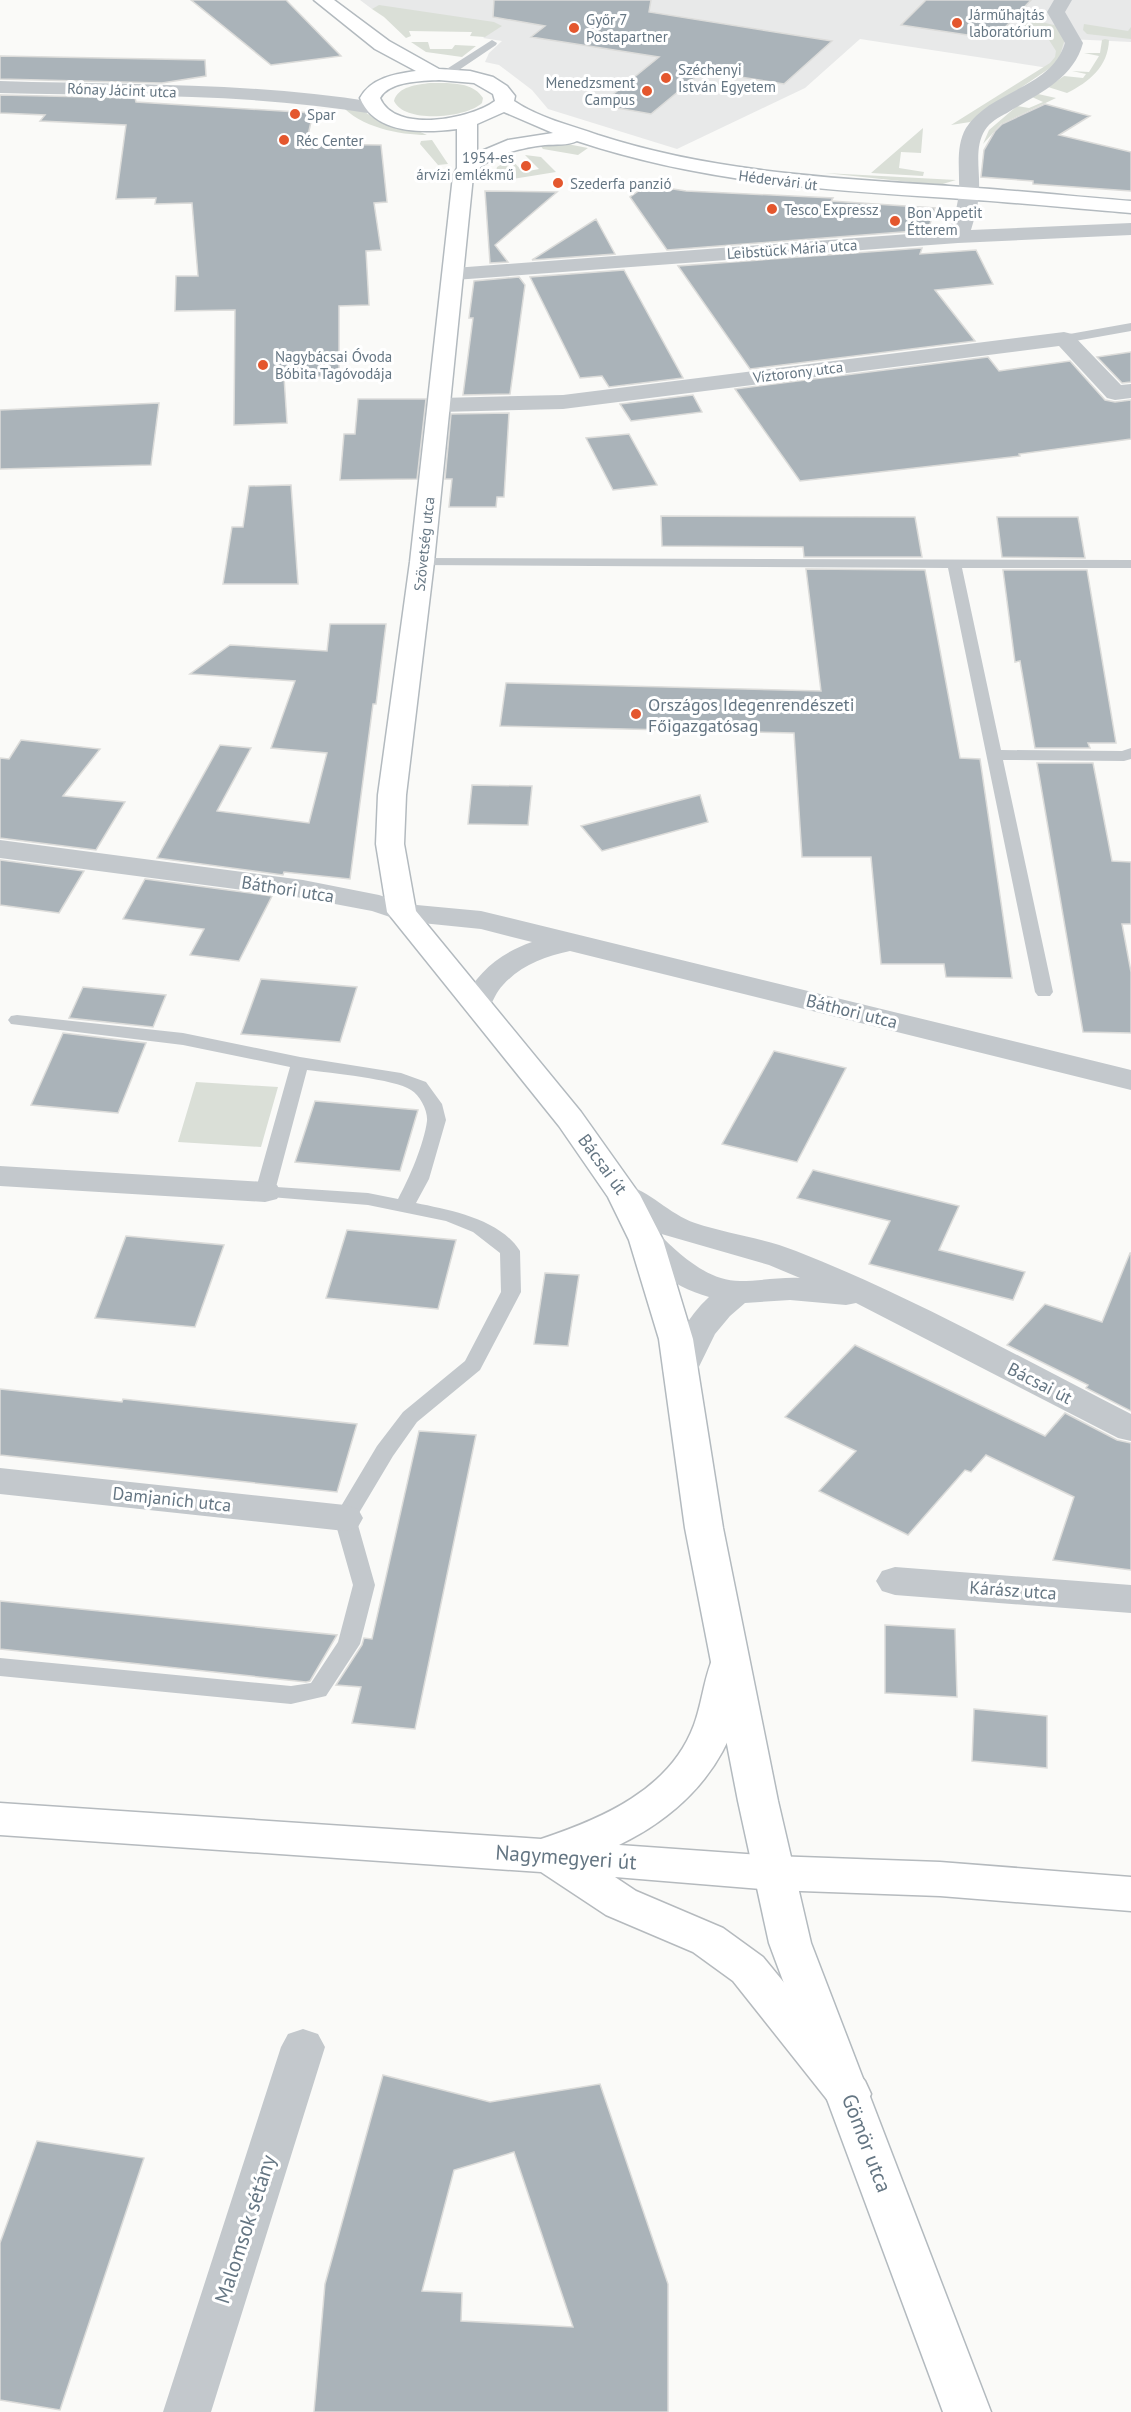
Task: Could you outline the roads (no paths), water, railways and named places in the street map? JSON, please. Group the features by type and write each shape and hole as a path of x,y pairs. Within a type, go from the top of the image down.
{"street":[{"path":"323,0 382,45 440,74"},
{"path":"958,237 969,193 970,143 974,131 993,113 1060,70 1070,58 1074,43 1056,12 1063,0"},
{"path":"382,45 393,74 384,86 372,95 370,102 374,108 397,120 415,124 436,135 465,172 481,157 514,144 583,139"},
{"path":"384,86 418,75 440,74 480,79"},
{"name":"Hédervári út","path":"480,79 501,90 505,96 504,103 525,117 583,139 675,164 757,178 819,184 969,193 1131,207"},
{"name":"Rónay Jácint utca","path":"244,94 384,86"},
{"name":"Rónay Jácint utca","path":"0,87 244,94 332,101 374,108"},
{"path":"415,124 471,121 489,116 504,103"},
{"name":"Hédervári út","path":"471,121 583,139"},
{"name":"Szövetség utca","path":"402,912 390,844 392,795 422,562 471,121"},
{"name":"Leibstück Mária utca","path":"454,274 958,237 1131,229"},
{"path":"1064,339 1115,393 1131,391"},
{"name":"Víztorony utca","path":"440,405 563,402 1064,339"},
{"name":"Báthori utca","path":"0,849 303,890 379,904 402,912 481,920 1131,1080"},
{"name":"Bácsai út","path":"402,912 570,1119 624,1196 642,1210 673,1226 710,1239 781,1257 816,1269 1131,1429"},
{"name":"Báthori utca","path":"477,1003 480,995 491,982 517,959 550,945 573,942"},
{"path":"0,1176 265,1192"},
{"name":"Gömör utca","path":"624,1196 646,1240 670,1314 681,1371 704,1528 773,1873 790,1944 849,2094 967,2412"},
{"name":"Bácsai út","path":"646,1240 674,1268 705,1284 738,1292 806,1289 846,1294 885,1303"},
{"path":"681,1371 694,1337 703,1324 724,1301 738,1292"},
{"name":"Damjanich utca","path":"0,1481 345,1518"},
{"name":"Kárász utca","path":"895,1581 1131,1599"},
{"path":"498,1852 558,1851 628,1822 657,1802 678,1784 697,1759 713,1729 730,1661"},
{"name":"Nagymegyeri út","path":"0,1819 773,1873 972,1881 1131,1894"},
{"path":"550,1856 621,1903 708,1940 748,1970 849,2094"},
{"name":"Malomsok sétány","path":"187,2412 303,2047"}],"lane":[{"path":"440,74 487,47 477,71 480,79"},
{"path":"1064,339 1131,327"},
{"path":"422,562 1131,564"},
{"path":"954,563 1044,992"},
{"path":"994,755 1124,756 1131,753"},
{"path":"17,1020 183,1039 300,1063 401,1079 419,1086 433,1104 437,1120 419,1179 405,1205"},
{"path":"0,1667 291,1695 318,1690 349,1644 364,1585 345,1518 385,1451 410,1417 473,1365 511,1292 510,1251 480,1227 450,1216 405,1205 368,1199 265,1192 300,1063"}],"place":[{"name":"Járműhajtás laboratórium","path":"957,23"},
{"name":"Győr 7 Postapartner","path":"574,28"},
{"name":"Széchenyi István Egyetem","path":"666,78"},
{"name":"Menedzsment Campus","path":"647,91"},
{"name":"Spar","path":"295,114"},
{"name":"Réc Center","path":"284,140"},
{"name":"1954-es árvízi emlékmű","path":"526,166"},
{"name":"Szederfa panzió","path":"558,183"},
{"name":"Tesco Expressz","path":"772,209"},
{"name":"Bon Appetit Étterem","path":"895,221"},
{"name":"Nagybácsai Óvoda Bóbita Tagóvodája","path":"263,365"},
{"name":"Országos Idegenrendészeti Főigazgatósag","path":"636,714"}]}
